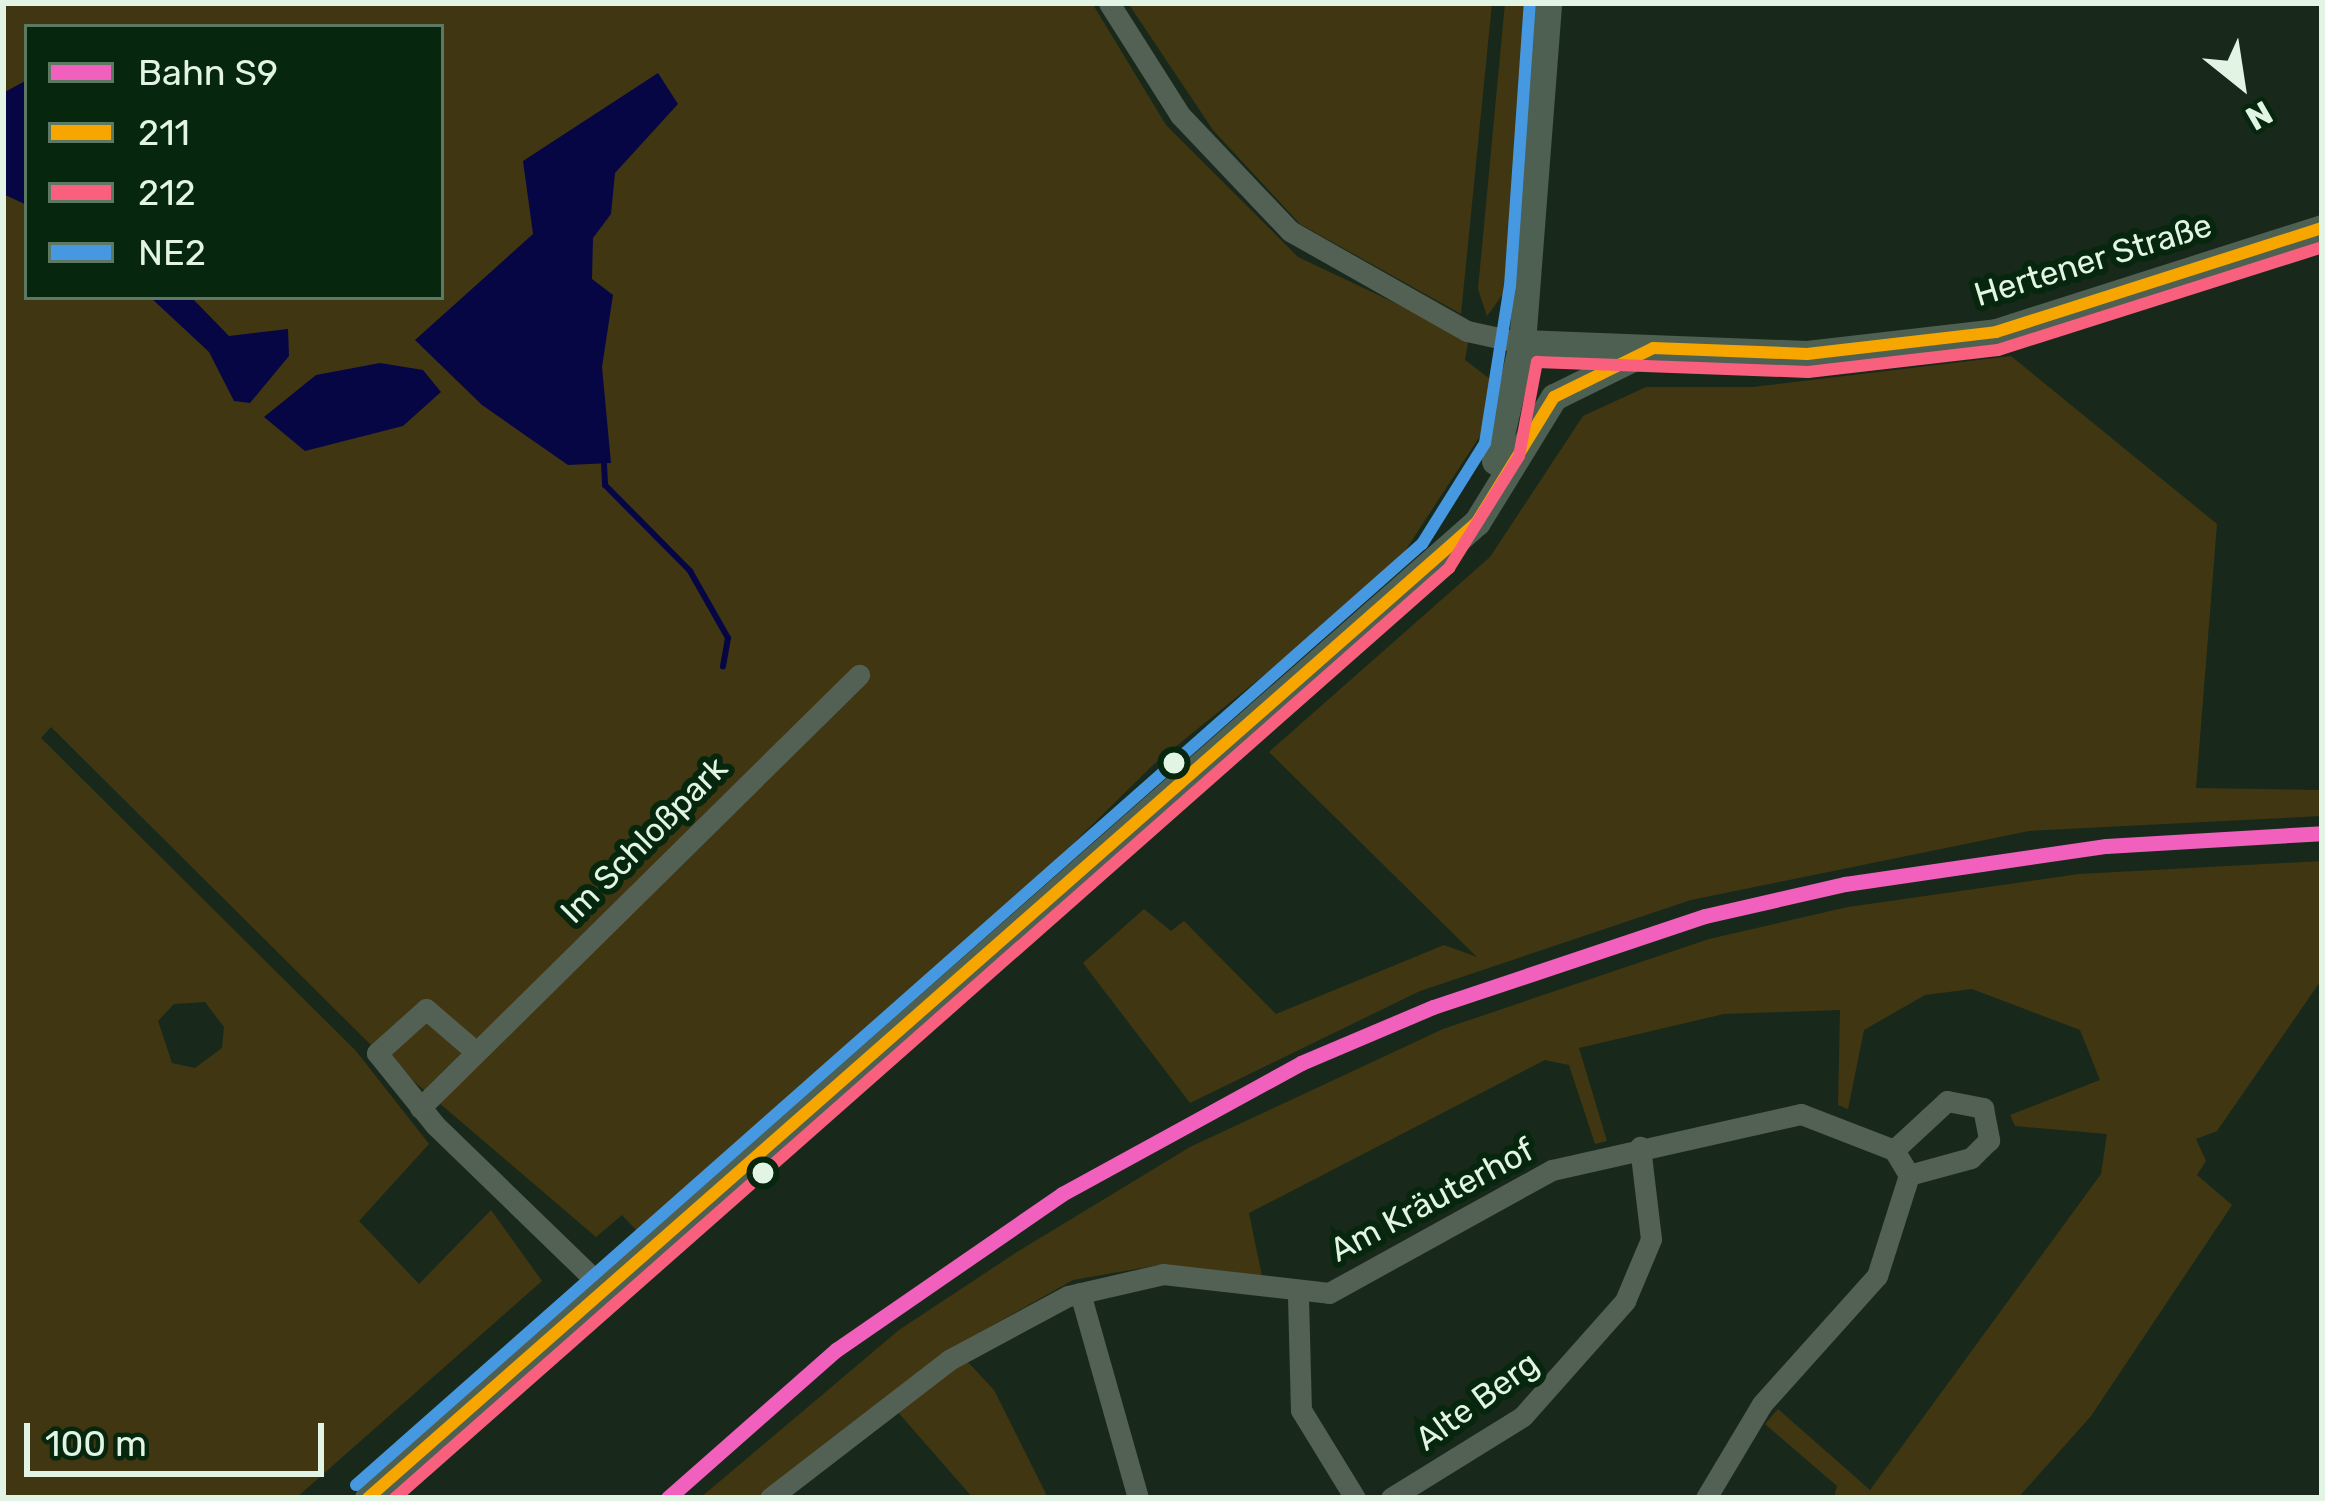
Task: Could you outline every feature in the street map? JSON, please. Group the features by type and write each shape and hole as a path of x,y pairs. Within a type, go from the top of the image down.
{"main road":[{"path":"1436,556 1502,449 1522,343 1548,3"},
{"name":"Hertener Straße","path":"1522,343 1807,354 1996,332 2322,228"},
{"path":"368,1498 1477,522 1554,397 1653,347"}],"street":[{"path":"1109,3 1180,115 1290,232 1466,332 1522,343"},
{"name":"Im Schloßpark","path":"420,1108 859,675"},
{"path":"476,1052 426,1009 390,1035 380,1063 606,1291"},
{"path":"1706,1498 1762,1404 1877,1276 1909,1175 1894,1150 1947,1101 1983,1108 1989,1140 1971,1158 1909,1175"},
{"name":"Am Kräuterhof","path":"770,1498 949,1360 1020,1313 1080,1293 1163,1274 1298,1297 1329,1293 1552,1170 1801,1114 1894,1150"},
{"name":"Alte Berg","path":"1391,1498 1522,1416 1625,1301 1652,1239 1640,1147"},
{"path":"1080,1293 1138,1498"},
{"path":"1298,1297 1301,1409 1355,1498"}],"shaded area":[{"path":"3,3 1092,3 1166,125 1298,257 1469,338 1465,360 1494,382 1480,436 1392,571 1153,765 978,937 640,1234 622,1215 596,1237 369,1043 51,727 41,738 356,1051 429,1144 359,1221 419,1284 491,1210 542,1281 296,1498 3,1498","holes":["205,1002 224,1027 222,1048 195,1068 172,1063 158,1021 174,1004"]},
{"path":"1128,3 1492,3 1461,314 1300,224 1213,130"},
{"path":"1505,3 1534,3 1509,286 1487,316 1478,289"},
{"path":"658,73 678,104 615,173 611,214 593,238 592,279 613,295 602,367 611,463 568,465 482,405 415,340 533,234 523,161"},
{"path":"24,82 24,204 3,194 3,93"},
{"path":"153,300 194,300 229,336 288,329 289,356 250,403 234,401 209,352"},
{"path":"2011,356 2217,524 2196,788 2322,790 2322,816 2029,831 1691,900 1420,991 1190,1103 1083,963 1144,909 1171,931 1184,921 1276,1014 1444,945 1477,957 1269,752 1490,557 1583,416 1646,387 1753,387"},
{"path":"380,363 423,370 441,392 403,426 305,451 264,417 316,375"},
{"path":"2322,861 2322,979 2217,1131 2196,1139 2206,1161 2197,1175 2232,1205 2091,1416 2018,1498 1834,1498 1837,1486 1765,1424 1778,1409 1870,1490 2101,1174 2107,1134 2015,1126 2010,1115 2100,1080 2080,1030 1972,989 1925,995 1864,1030 1848,1109 1838,1105 1840,1010 1724,1014 1579,1048 1607,1141 1595,1144 1569,1065 1545,1060 1249,1213 1263,1281 1165,1264 1073,1280 952,1348 757,1498 700,1498 899,1330 1017,1252 1190,1147 1443,1029 1709,939 1848,907 2079,874"},
{"path":"965,1359 994,1390 1048,1498 973,1498 896,1410"}],"waterway":[{"path":"604,464 605,485 690,571 728,638 723,667"}],"rail line":[{"name":"S9","path":"668,1498 836,1350 1062,1194 1301,1063 1433,1007 1705,916 1845,884 2106,846 2322,833"}],"transit line":[{"name":"NE2","path":"356,1485 1422,544 1485,443 1510,286 1530,3"},
{"name":"211","path":"368,1498 1477,522 1554,397 1653,348 1807,354 1996,332 2322,228"},
{"name":"212","path":"395,1498 1449,568 1519,456 1537,362 1808,372 1998,350 2322,247"}]}
